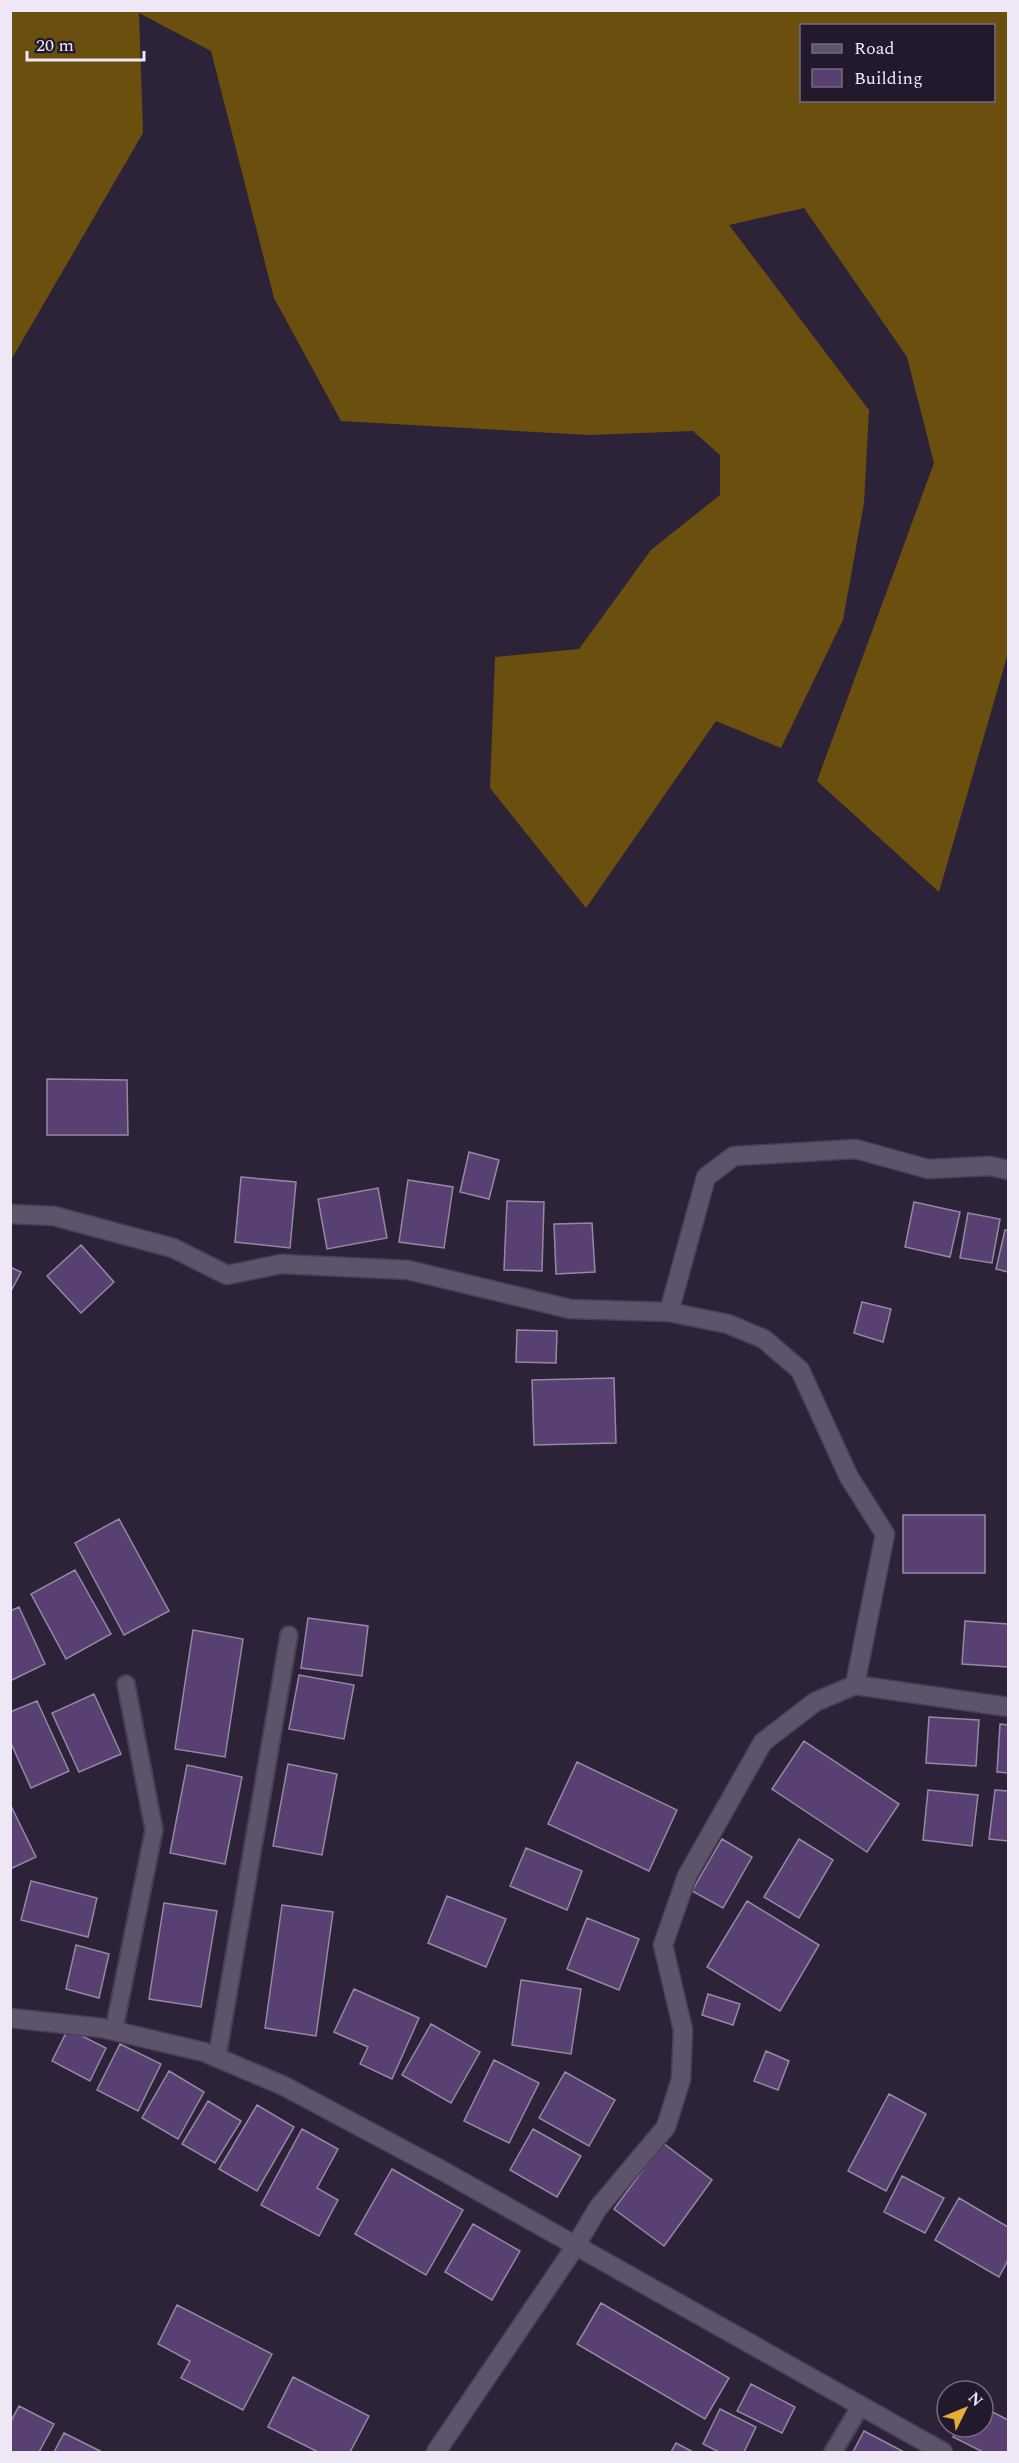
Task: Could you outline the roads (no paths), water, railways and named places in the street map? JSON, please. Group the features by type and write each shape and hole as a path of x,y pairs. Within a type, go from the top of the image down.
{"street":[{"path":"669,1312 706,1177 734,1156 856,1149 927,1169 990,1166 1008,1170"},
{"path":"10,1214 54,1216 173,1248 227,1275 281,1264 408,1270 570,1309 669,1312 728,1324 764,1339 800,1370 849,1477 885,1534 855,1684"},
{"path":"436,2452 575,2247 598,2208 666,2127 681,2079 683,2030 663,1945 687,1876 763,1742 815,1702 855,1684 1008,1707"},
{"path":"10,2018 114,2030 204,2052 284,2086 443,2171 943,2452"}],"lane":[{"path":"217,2058 289,1635"},
{"path":"114,2030 154,1830 126,1684"},
{"path":"833,2452 860,2407"}]}
